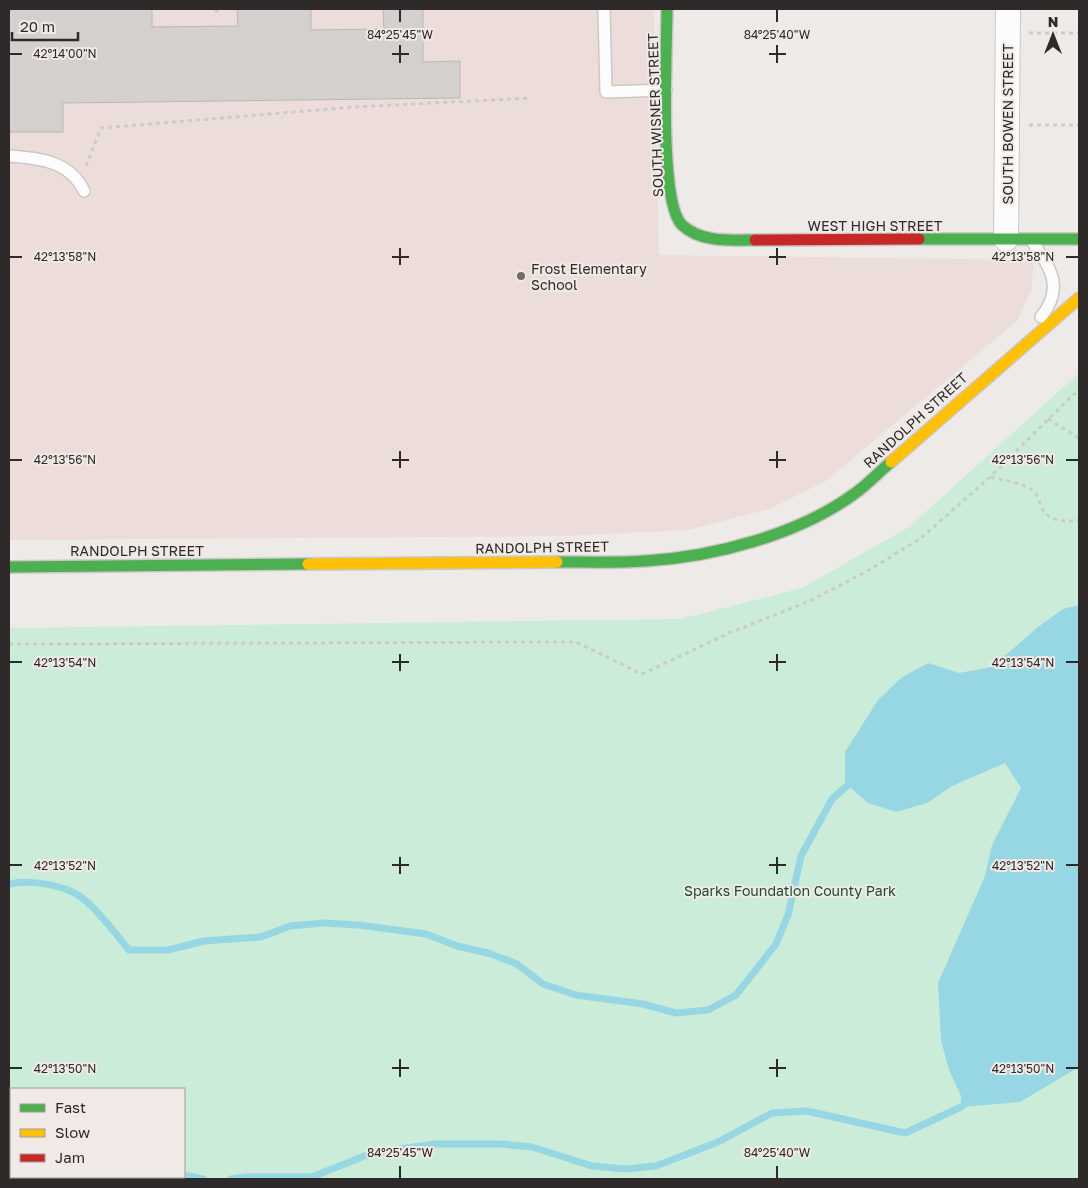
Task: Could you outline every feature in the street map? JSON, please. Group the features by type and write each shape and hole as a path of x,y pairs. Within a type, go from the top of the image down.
{"street":[{"name":"SOUTH WISNER STREET","path":"667,9 669,176 672,202 677,219"},
{"name":"SOUTH BOWEN STREET","path":"1006,240 1008,9"},
{"name":"WEST HIGH STREET","path":"677,219 698,236 721,240 1079,239"},
{"name":"RANDOLPH STREET","path":"9,567 646,561 700,555 753,542 815,517 854,494 1079,298"}],"lane":[{"path":"604,9 606,92 668,90"},
{"path":"9,156 51,161 67,169 82,186"},
{"name":"RANDOLPH STREET","path":"1010,357 1049,308 1056,284 1048,265 1031,239"}],"path":[{"path":"215,9 220,16"},
{"path":"1021,33 1079,33"},
{"path":"82,186 101,128 354,107 531,98"},
{"path":"1023,125 1079,125"},
{"path":"9,644 576,642 642,674 672,662 729,633 812,600 867,571 920,539 990,477 1079,389"},
{"path":"1048,418 1079,438"},
{"path":"990,477 1025,486 1036,493 1042,508 1050,518 1066,522 1079,520"}],"shaded area":[{"name":"Frost Elementary School","path":"9,9 654,9 659,255 1034,260 1031,291 1017,321 826,481 769,509 688,530 564,536 9,540"}],"green space":[{"name":"Sparks Foundation County Park","path":"1079,373 1079,1179 9,1179 9,628 681,619 802,588 909,527"}],"water":[{"path":"1079,605 1079,1067 1020,1102 961,1107 961,1096 949,1070 941,1040 938,983 985,876 992,845 1021,788 1005,763 952,786 927,803 896,812 868,803 845,783 845,752 878,700 901,678 928,663 959,673 992,667 1038,627 1063,609"}],"building":[{"path":"9,9 152,9 152,27 238,26 237,9 311,9 311,30 384,29 383,9 423,9 423,62 460,61 460,98 63,103 63,132 9,132"}],"waterway":[{"path":"9,884 38,883 60,887 79,895 108,924 129,950 168,950 204,941 261,937 290,926 324,923 359,925 426,934 457,946 488,953 517,964 543,984 576,995 643,1004 676,1013 708,1010 736,995 776,944 788,915 801,856 832,799 855,779"},
{"path":"231,1179 246,1177 312,1177 372,1153 435,1144 501,1144 532,1147 592,1166 625,1169 656,1166 718,1142 772,1113 807,1111 905,1133 966,1103"},
{"path":"185,1175 203,1179"}],"traffic: fast":[{"path":"667,9 665,88 667,157 674,211 682,225 698,235 727,240 755,240"},
{"path":"919,239 1079,239"},
{"path":"557,562 623,562 671,559 726,549 754,541 781,532 832,508 859,490 891,462"},
{"path":"9,567 308,564"}],"traffic: slow":[{"path":"891,462 1079,298"},
{"path":"308,564 557,562"}],"traffic: jam":[{"path":"755,240 919,239"}],"place":[{"name":"Frost Elementary School","path":"521,276"}]}
